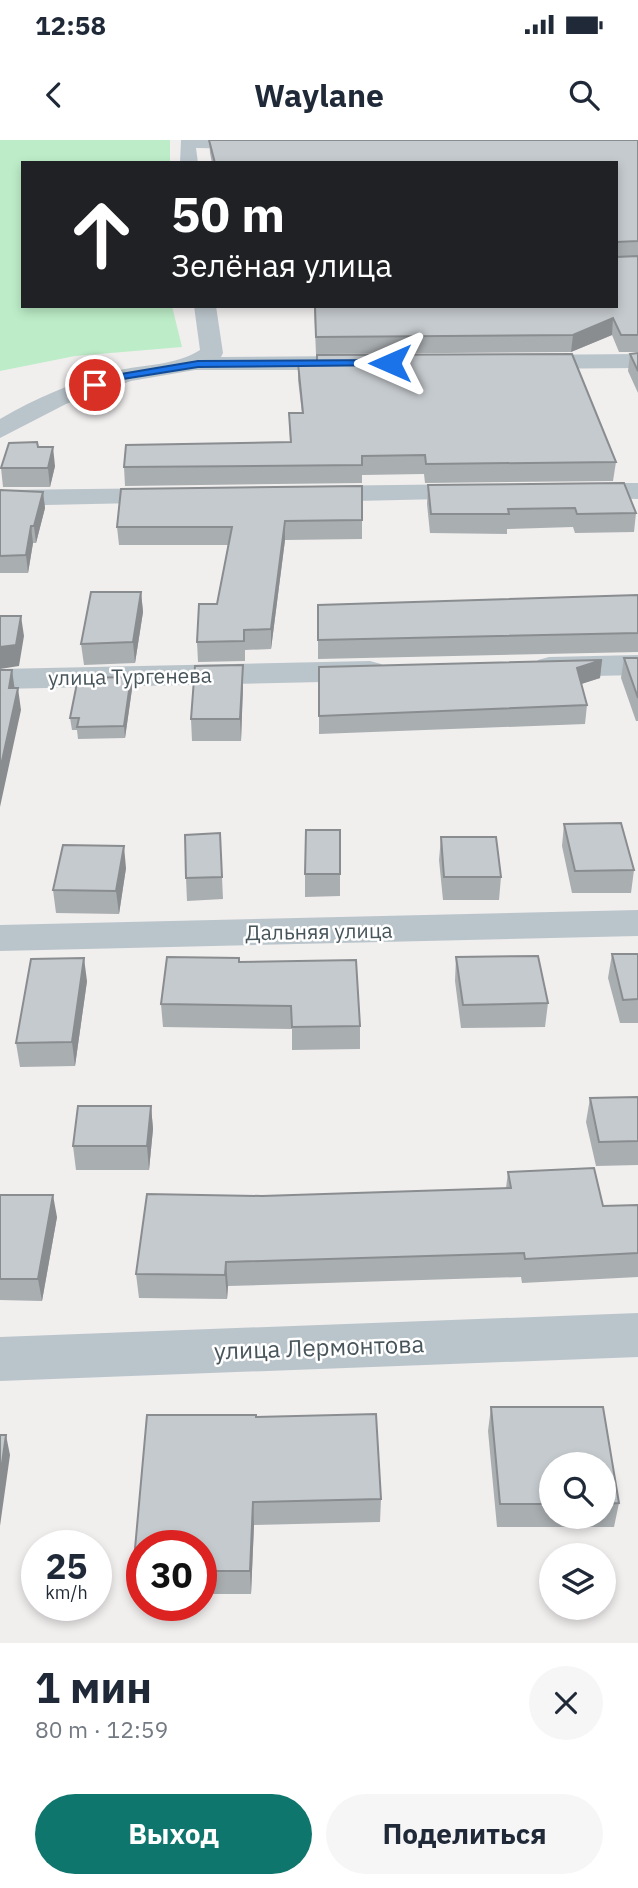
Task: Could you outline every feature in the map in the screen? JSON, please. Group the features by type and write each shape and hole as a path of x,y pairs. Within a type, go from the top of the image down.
{"street":[{"path":"189,161 187,143 279,144"},
{"path":"198,364 212,353 205,308"},
{"path":"500,362 638,361"},
{"path":"0,430 44,402 108,381 198,364 377,363"},
{"path":"542,492 638,491"},
{"path":"281,495 501,492"},
{"path":"0,498 199,496"},
{"path":"513,668 638,665"},
{"name":"улица Тургенева","path":"0,679 402,670"},
{"name":"Дальняя улица","path":"0,938 638,923"},
{"name":"улица Лермонтова","path":"0,1359 638,1335"}],"green space":[{"path":"0,140 170,140 170,161 21,161 21,308 172,308 182,347 75,356 0,371"}],"building":[{"path":"209,140 638,140 638,241 618,242 618,161 214,161"},
{"path":"638,256 638,335 621,335 613,318 573,335 316,337 315,308 618,308 618,257"},
{"path":"638,353 638,371 630,354"},
{"path":"572,354 616,462 426,464 425,455 362,456 362,465 124,467 126,445 291,442 289,413 303,413 298,363 317,362 317,355"},
{"path":"37,442 38,447 53,447 48,468 1,468 9,443"},
{"path":"624,483 636,513 577,514 575,508 508,509 509,514 431,514 428,485"},
{"path":"362,486 362,520 285,521 271,629 244,630 244,641 197,642 199,604 217,604 232,527 117,527 121,489"},
{"path":"0,490 43,492 34,526 31,526 26,555 0,556"},
{"path":"91,592 141,592 133,642 81,644"},
{"path":"638,595 638,633 318,640 318,605"},
{"path":"0,616 21,616 16,645 0,647"},
{"path":"624,658 638,658 638,698"},
{"path":"602,660 577,668 587,705 319,716 319,667"},
{"path":"243,665 240,719 191,719 195,666"},
{"path":"0,670 12,670 9,688 18,688 0,770"},
{"path":"131,677 124,726 77,727 79,718 70,718 78,678"},
{"path":"621,823 634,870 575,871 564,824"},
{"path":"306,830 340,830 340,874 305,874"},
{"path":"220,833 222,877 186,878 185,835"},
{"path":"441,837 496,837 501,877 444,877"},
{"path":"63,845 124,846 116,891 53,890"},
{"path":"612,954 638,954 638,999 623,1000"},
{"path":"538,956 548,1003 463,1005 456,957"},
{"path":"167,957 239,958 239,962 356,960 360,1026 292,1027 291,1006 161,1004"},
{"path":"84,958 72,1042 16,1043 31,959"},
{"path":"638,1097 638,1141 599,1142 590,1098"},
{"path":"78,1106 151,1106 147,1146 73,1146"},
{"path":"594,1168 603,1206 638,1205 638,1253 525,1259 524,1253 226,1262 225,1275 136,1274 147,1194 262,1196 511,1188 508,1172"},
{"path":"0,1195 53,1195 38,1279 0,1279"},
{"path":"491,1407 603,1407 610,1452 539,1452 539,1504 500,1504"},
{"path":"376,1414 381,1499 253,1502 250,1571 217,1571 217,1530 137,1530 147,1415 256,1417"},
{"path":"0,1435 6,1435 0,1477"}],"route":[{"path":"95,385 121,377 198,364 390,363"}]}
